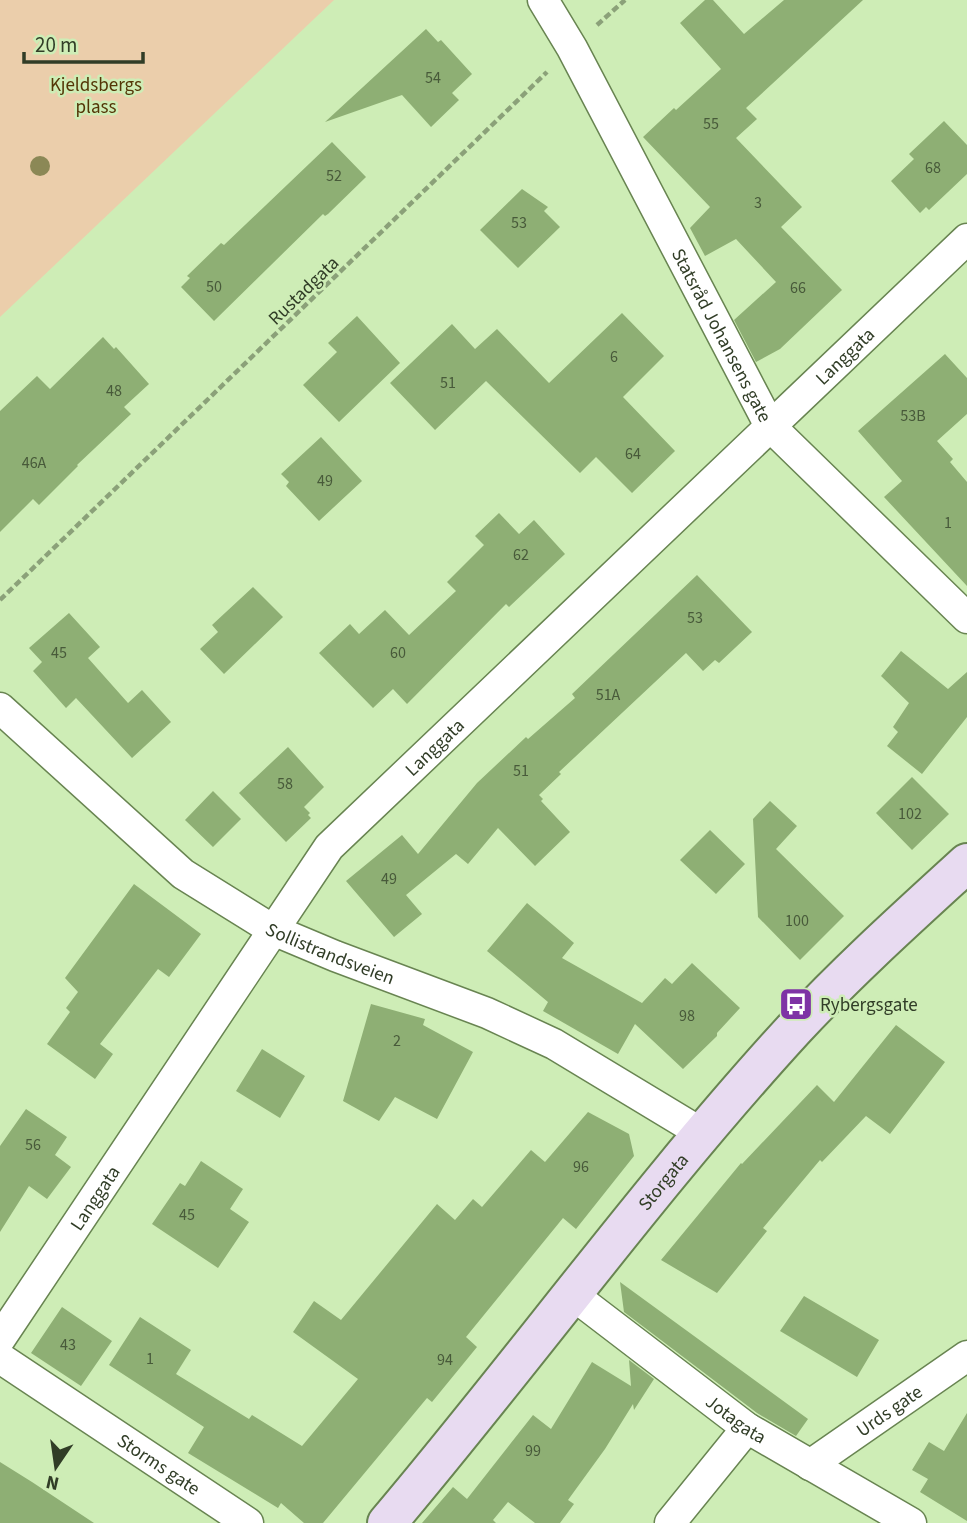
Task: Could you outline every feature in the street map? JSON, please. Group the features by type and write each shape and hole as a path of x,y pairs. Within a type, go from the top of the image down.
{"main road":[{"name":"Storgata","path":"387,1523 703,1134 794,1029 850,971 967,863"}],"street":[{"name":"Statsråd Johansens gate","path":"543,0 572,48 770,426 967,618"},
{"name":"Langgata","path":"0,1339 329,847 967,239"},
{"name":"Sollistrandsveien","path":"0,708 183,874 273,930 498,1018 554,1044 703,1134"},
{"name":"Jotagata","path":"573,1295 747,1428 911,1523"},
{"name":"Urds gate","path":"810,1465 967,1356"},
{"name":"Storms gate","path":"0,1358 248,1523"},
{"path":"670,1523 747,1428"}],"path":[{"name":"Rustadgata","path":"0,600 625,0"}],"green space":[{"name":"Kjeldsbergs plass","path":"0,0 334,0 0,317"}],"building":[{"path":"705,0 713,0 744,34 784,0 863,0 746,108 757,119 736,138 802,207 781,227 842,290 780,349 756,362 734,320 776,282 736,239 705,256 690,228 710,207 643,137 721,69 680,23"},
{"path":"426,29 438,42 441,40 472,74 452,93 459,100 431,127 402,95 325,122"},
{"path":"944,121 967,145 967,174 929,210 926,207 920,213 891,181 914,159 909,154"},
{"path":"332,142 366,177 328,214 323,214 214,321 181,287 190,278 187,276 221,243 224,245"},
{"path":"522,189 548,207 544,211 560,227 518,268 480,230"},
{"path":"622,313 664,356 623,397 675,451 632,493 596,457 580,473 486,381 435,430 390,383 452,324 475,349 497,329 549,383"},
{"path":"357,316 400,363 339,422 303,385 337,352 328,343"},
{"path":"103,337 114,349 116,347 149,384 124,407 131,414 39,505 33,499 0,532 0,411 37,376 50,389"},
{"path":"945,354 967,378 967,414 937,441 953,459 950,462 967,482 967,586 884,497 902,481 858,431"},
{"path":"321,437 362,481 319,521 286,486 289,482 281,474"},
{"path":"499,513 519,534 534,520 565,554 509,607 506,604 407,704 393,689 373,708 319,653 350,624 359,634 385,610 409,635 456,591 447,582 484,545 475,536"},
{"path":"697,575 752,632 719,663 715,660 703,671 686,653 559,772 561,774 539,795 543,799 541,801 570,832 535,866 498,828 468,864 456,854 406,895 422,914 394,937 346,881 402,835 418,854 477,783 526,737 528,739 575,698 572,694"},
{"path":"253,587 283,617 224,674 200,649 218,632 212,625"},
{"path":"69,613 100,647 88,658 128,703 142,690 171,722 132,758 76,698 66,708 33,671 42,662 29,648"},
{"path":"901,651 948,689 967,672 967,717 922,774 887,746 898,732 893,727 909,703 881,676"},
{"path":"288,747 324,787 304,807 311,818 286,842 239,793"},
{"path":"912,777 949,814 912,850 876,813"},
{"path":"213,791 241,819 213,847 185,820"},
{"path":"770,801 797,826 776,849 844,916 800,960 758,917 753,819"},
{"path":"710,830 745,864 716,894 680,860"},
{"path":"134,884 201,934 169,977 158,969 100,1044 113,1054 95,1079 47,1044 70,1012 66,1008 78,992 65,978"},
{"path":"527,903 574,943 562,958 642,1003 665,978 672,984 692,963 740,1008 717,1036 683,1069 635,1024 618,1054 543,1011 548,1002 487,951"},
{"path":"371,1004 425,1019 423,1025 473,1052 437,1119 395,1097 379,1121 343,1101"},
{"path":"896,1025 945,1062 890,1134 866,1116 822,1162 820,1160 763,1228 767,1231 717,1293 661,1260 741,1163 817,1085 834,1102"},
{"path":"262,1049 305,1076 280,1118 236,1091"},
{"path":"26,1109 67,1137 55,1155 71,1167 47,1199 29,1186 0,1232 0,1146"},
{"path":"588,1112 629,1134 634,1156 576,1229 563,1218 466,1337 477,1347 432,1402 427,1398 323,1523 304,1523 281,1503 278,1508 188,1453 204,1427 109,1365 140,1317 191,1350 176,1374 249,1419 252,1415 302,1446 358,1379 293,1332 314,1301 341,1320 437,1204 455,1220 473,1199 482,1207 531,1150 545,1162"},
{"path":"201,1161 243,1189 230,1209 249,1222 218,1268 152,1224 180,1183 185,1186"},
{"path":"620,1282 808,1419 796,1436 757,1413 624,1312"},
{"path":"804,1296 879,1340 857,1377 780,1331"},
{"path":"62,1307 112,1341 81,1386 31,1353"},
{"path":"629,1360 654,1379 634,1410 633,1404 568,1500 574,1504 560,1523 535,1523 508,1502 493,1520 496,1523 422,1523 453,1487 467,1499 533,1415 551,1429 592,1362 631,1386"},
{"path":"967,1413 967,1521 920,1492 928,1479 912,1470 929,1442 944,1451"},
{"path":"0,1462 32,1482 94,1523 0,1523"}],"place":[{"name":"Rybergsgate","path":"796,1004"}]}
